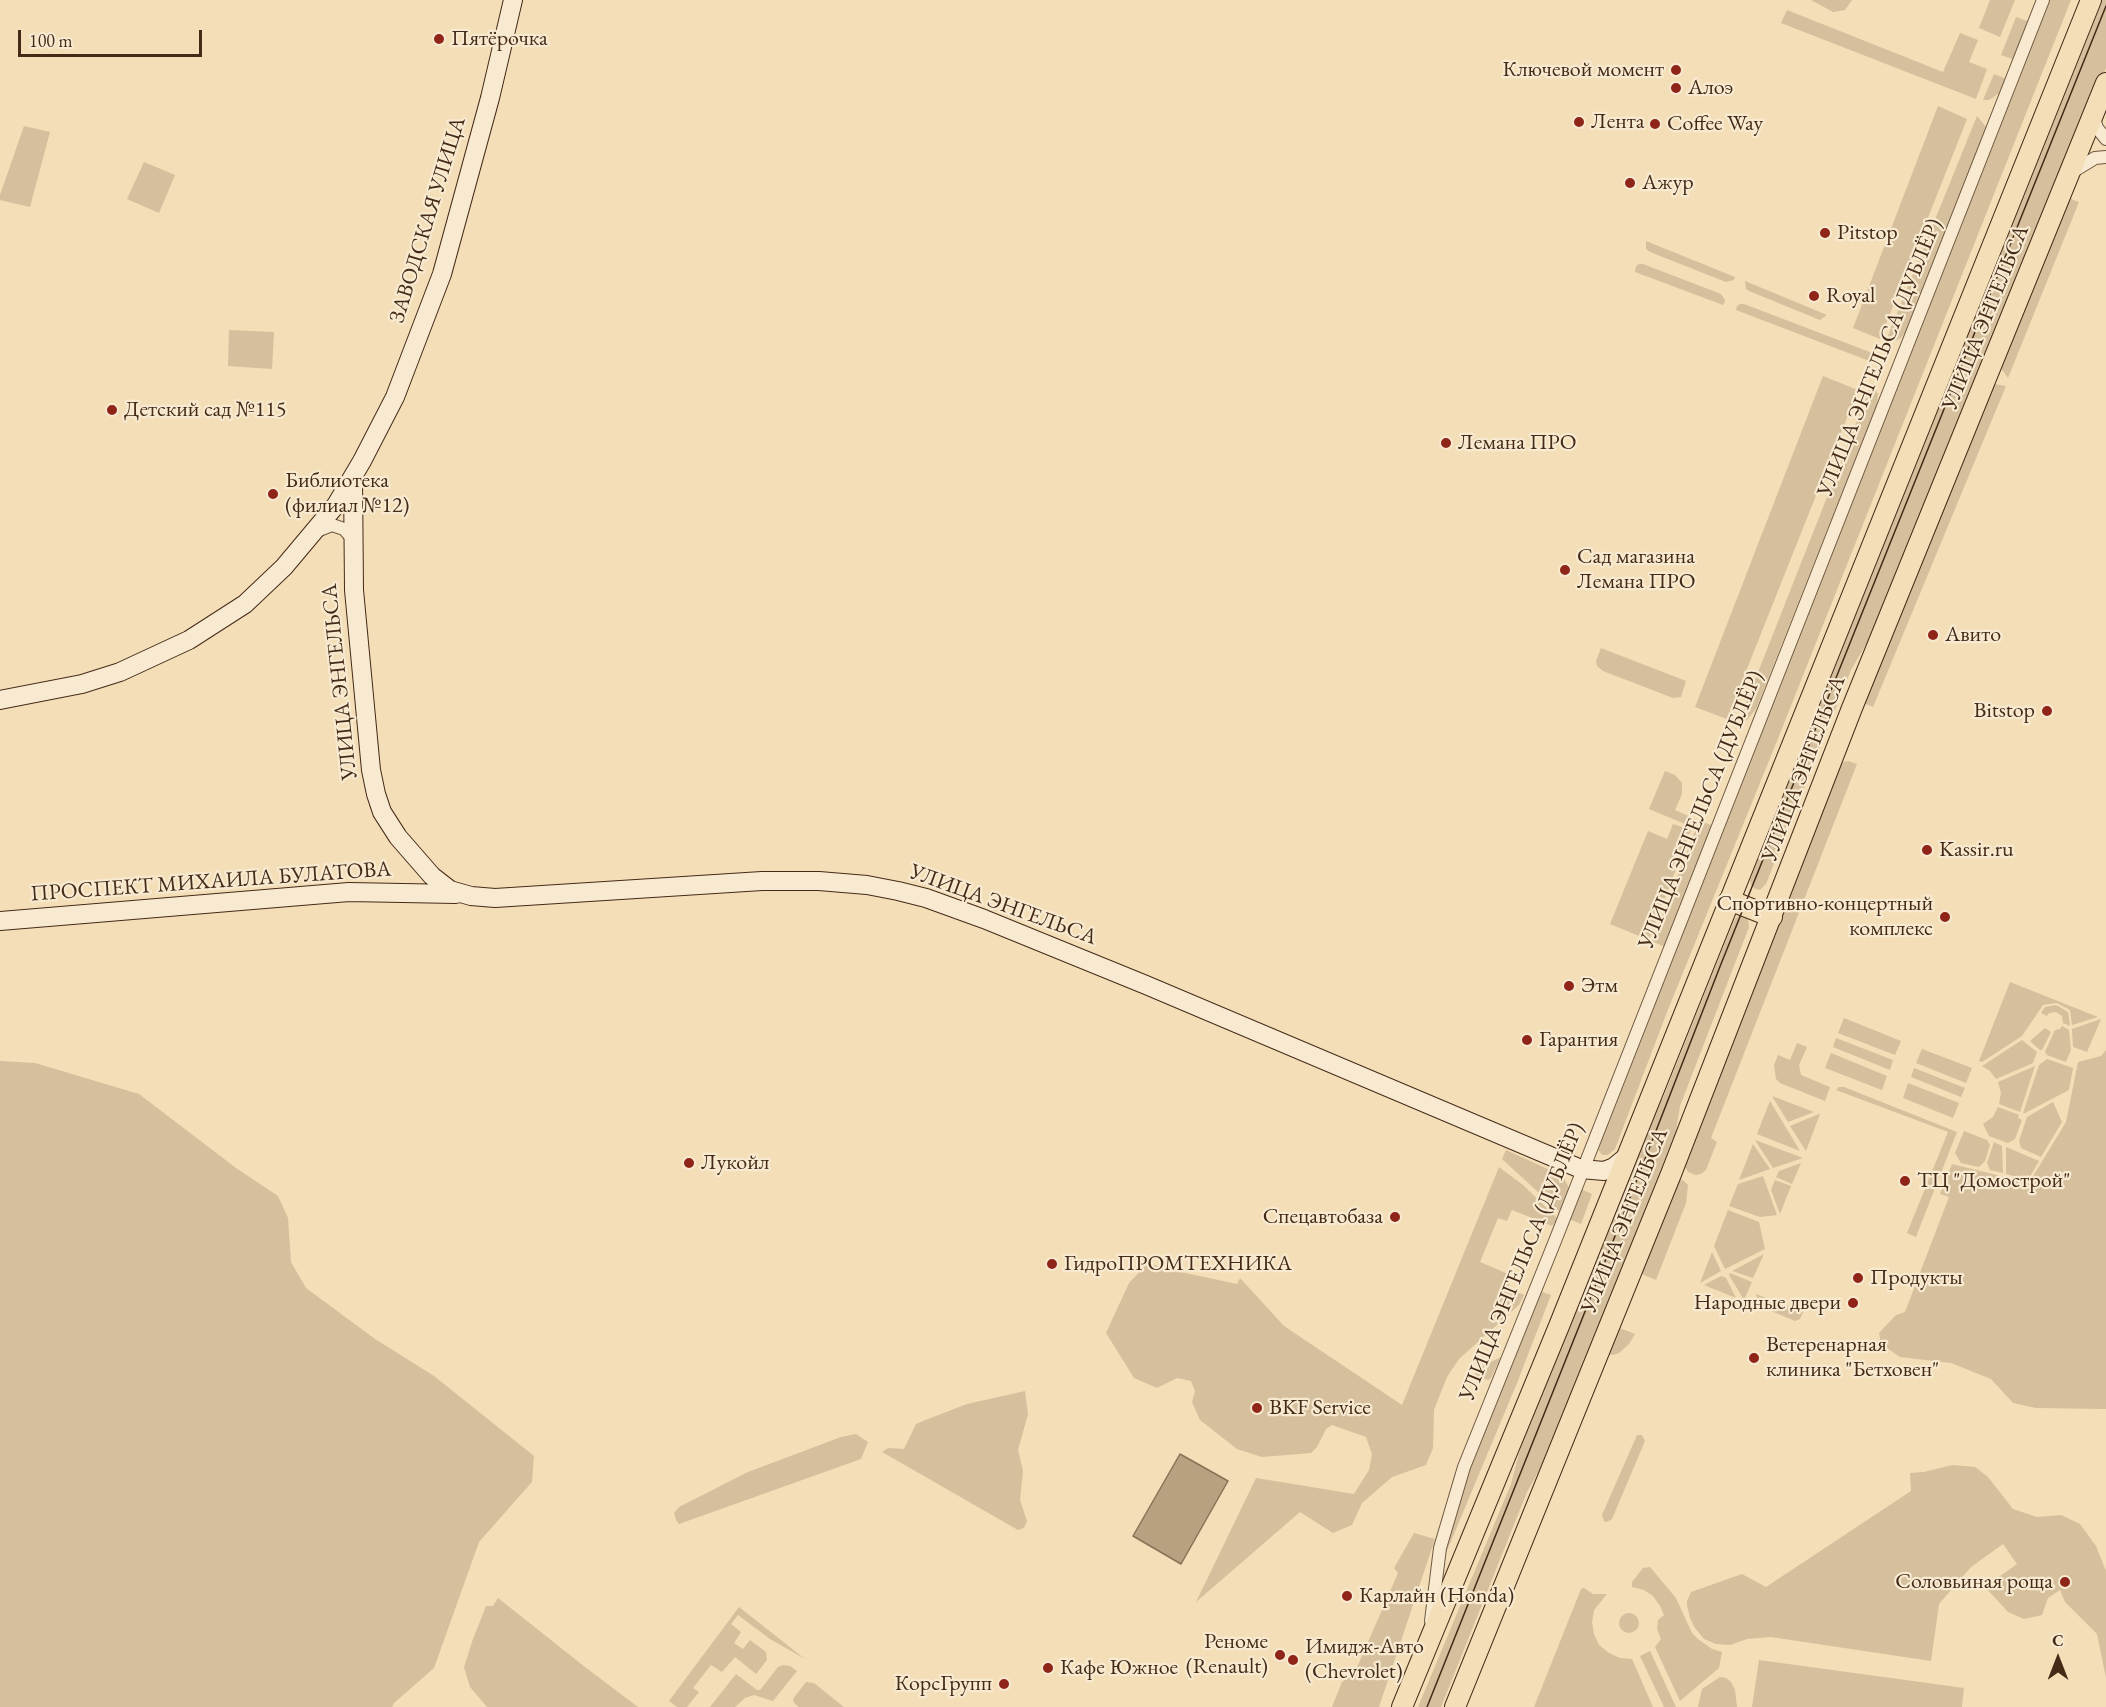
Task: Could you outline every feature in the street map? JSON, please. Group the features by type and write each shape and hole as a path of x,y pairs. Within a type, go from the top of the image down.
{"main road":[{"name":"УЛИЦА ЭНГЕЛЬСА","path":"1404,1702 1563,1316 2091,0"},
{"name":"УЛИЦА ЭНГЕЛЬСА","path":"1455,1707 1671,1174 1852,708 2106,83"},
{"path":"1729,900 1772,917"}],"street":[{"name":"ЗАВОДСКАЯ УЛИЦА","path":"0,700 82,684 120,672 189,640 245,604 284,567 336,505 353,479 395,397 442,274 490,98 513,0"},
{"name":"УЛИЦА ЭНГЕЛЬСА (ДУБЛЁР)","path":"1428,1643 1440,1548 1464,1467 2043,0"},
{"path":"2093,115 2097,128 2106,139"},
{"path":"2071,173 2095,158 2106,157"},
{"name":"ЗАВОДСКАЯ УЛИЦА","path":"352,538 353,479"},
{"path":"315,531 332,525 344,529 352,538"},
{"name":"УЛИЦА ЭНГЕЛЬСА","path":"352,538 354,590 368,744 376,794 389,824 416,858 443,885 461,894 495,898 762,880 867,885 927,898 1175,997 1581,1169 1604,1171 1614,1167 1625,1158"},
{"name":"ПРОСПЕКТ МИХАИЛА БУЛАТОВА","path":"0,921 349,892 461,894"}],"shaded area":[{"path":"1811,0 1852,0 1845,10 1833,12"},
{"path":"1990,0 2015,0 2000,37 1979,28"},
{"path":"2046,0 2071,0 1667,1012 1615,1149 1608,1155 1602,1155 1597,1148"},
{"path":"2096,0 2106,0 2106,68 1986,369 1869,639 1851,670 1766,884 1760,890 1755,889 1750,880 1837,662 1843,637"},
{"path":"1787,10 1943,72 1960,33 1978,40 1969,62 1987,69 1976,99 1781,23"},
{"path":"2016,17 2030,22 2015,60 2001,55"},
{"path":"1994,74 2007,79 2001,92 1989,100 1983,100"},
{"path":"1938,106 1967,119 1880,339 1853,328"},
{"path":"1977,116 1986,127 1986,134 1906,331 1901,338 1885,343"},
{"path":"24,126 50,132 30,207 0,200"},
{"path":"144,162 175,175 159,213 127,199"},
{"path":"2065,197 2079,202 2008,378 1998,364"},
{"path":"1646,241 1735,277 1734,280 1726,282 1650,252 1646,249"},
{"path":"1639,264 1721,294 1725,300 1724,304 1635,272"},
{"path":"1745,281 1827,315 1820,320 1749,291 1746,289"},
{"path":"1740,304 1875,354 1872,362 1736,310"},
{"path":"229,330 274,332 272,369 228,366"},
{"path":"1823,376 1858,390 1727,719 1695,707"},
{"path":"1872,383 1878,394 1877,404 1756,709 1747,720 1738,723"},
{"path":"1989,383 2006,386 1873,707 1861,702"},
{"path":"1601,648 1686,681 1681,697 1673,698 1603,671 1597,666 1596,661"},
{"path":"1843,762 1857,764 1711,1138 1717,1142 1706,1170 1696,1175 1688,1172 1685,1159 1840,766"},
{"path":"1665,771 1675,775 1682,783 1682,794 1675,810 1695,819 1692,827 1649,809"},
{"path":"1699,821 1715,826 1667,948 1652,941"},
{"path":"1673,824 1691,830 1649,940 1610,924 1648,831 1667,839"},
{"path":"1738,916 1748,919 1749,927 1680,1106 1676,1131 1549,1453 1527,1492 1441,1707 1418,1707 1511,1484 1521,1446 1552,1364 1649,1123 1663,1098 1734,920"},
{"path":"2010,982 2098,1017 2072,1025 2070,1010 2057,1003 2043,1005 2022,1036 1982,1062 1979,1061"},
{"path":"2056,1005 2068,1012 2070,1026 2063,1023 2062,1016 2056,1012 2049,1013 2047,1016 2041,1013 2045,1007"},
{"path":"1844,1018 1901,1041 1895,1055 1838,1033"},
{"path":"2101,1019 2087,1052 2073,1047 2072,1029"},
{"path":"2062,1026 2069,1030 2071,1050 2066,1062 2047,1055 2045,1052 2055,1030"},
{"path":"2045,1028 2051,1032 2040,1050 2030,1041"},
{"path":"1836,1038 1893,1060 1890,1070 1833,1047"},
{"path":"2022,1040 2037,1052 2033,1063 1996,1079 1982,1066"},
{"path":"1797,1043 1807,1047 1799,1065 1801,1075 1830,1087 1825,1101 1780,1083 1776,1079 1774,1065 1778,1055 1790,1060"},
{"path":"1922,1049 1972,1068 1966,1083 1916,1063"},
{"path":"2106,1050 2106,1409 2036,1408 2013,1403 1991,1379 1951,1363 1900,1357 1881,1344 1879,1333 1896,1315 1905,1312 1949,1197 1940,1194 1952,1164 2029,1183 2066,1122 2078,1062 2101,1056"},
{"path":"1831,1053 1887,1076 1882,1090 1825,1068"},
{"path":"2047,1059 2073,1068 2069,1090 2023,1113 2039,1065"},
{"path":"0,1061 35,1063 139,1094 236,1168 278,1196 288,1218 291,1262 306,1288 375,1339 434,1376 534,1456 532,1482 479,1542 434,1668 392,1707 0,1707"},
{"path":"2035,1066 2020,1112 1999,1104 2001,1093 1998,1082"},
{"path":"1914,1068 1965,1088 1961,1097 1911,1077"},
{"path":"1908,1083 1959,1103 1953,1118 1903,1098"},
{"path":"1839,1087 1957,1132 1916,1237 1907,1233 1948,1132 1836,1090"},
{"path":"1772,1096 1814,1112 1788,1122"},
{"path":"1770,1101 1800,1151 1757,1134"},
{"path":"2053,1102 2062,1122 2041,1157 2021,1148 2019,1141 2027,1117"},
{"path":"1998,1107 2019,1115 2018,1118 2022,1120 2015,1139 2008,1143 1989,1136 1983,1124 1993,1117"},
{"path":"1820,1114 1806,1151 1790,1126"},
{"path":"1964,1131 1987,1140 1990,1145 1985,1161 1979,1167 1961,1163 1955,1153"},
{"path":"1755,1140 1803,1158 1773,1168"},
{"path":"1994,1142 2002,1146 2003,1173 1990,1170 1987,1163"},
{"path":"1753,1144 1770,1169 1739,1180"},
{"path":"2006,1147 2039,1161 2028,1180 2006,1174"},
{"path":"1506,1150 1563,1176 1569,1188 1561,1213 1502,1159"},
{"path":"1801,1163 1792,1184 1776,1177 1779,1171"},
{"path":"1499,1167 1523,1185 1558,1219 1552,1226 1512,1210 1507,1221 1498,1218 1480,1262 1513,1276 1508,1288 1524,1295 1519,1305 1459,1359 1447,1377 1434,1410 1433,1448 1426,1465 1392,1477 1362,1503 1352,1525 1333,1533 1300,1512 1196,1602 1256,1478 1354,1494 1369,1470 1372,1454 1366,1437 1332,1425 1326,1429 1317,1447 1311,1453 1262,1457 1237,1449 1200,1420 1192,1402 1195,1391 1191,1381 1177,1378 1157,1388 1134,1378 1106,1333 1129,1283 1148,1263 1237,1284 1240,1278 1284,1326 1402,1405"},
{"path":"1763,1176 1777,1215 1760,1217 1729,1206 1738,1184"},
{"path":"1679,1180 1683,1180 1688,1185 1686,1203 1656,1280 1639,1273"},
{"path":"1775,1180 1791,1186 1780,1214 1771,1190"},
{"path":"1578,1188 1592,1194 1581,1224 1567,1218"},
{"path":"1728,1210 1759,1222 1765,1249 1725,1269 1714,1246"},
{"path":"1712,1252 1721,1271 1700,1283"},
{"path":"1764,1254 1753,1278 1732,1271"},
{"path":"1730,1273 1752,1282 1744,1300 1729,1275"},
{"path":"1721,1276 1726,1278 1736,1298 1704,1285"},
{"path":"1539,1291 1551,1295 1444,1558 1446,1534 1463,1481"},
{"path":"1756,1294 1803,1312 1800,1319 1795,1321 1759,1306"},
{"path":"1617,1327 1635,1334 1629,1344 1619,1353 1606,1354"},
{"path":"1501,1357 1488,1380 1474,1375 1482,1366"},
{"path":"1025,1391 1028,1414 1018,1450 1023,1471 1020,1500 1027,1521 1024,1528 1018,1530 882,1452 888,1448 904,1449 916,1424 923,1421 967,1404"},
{"path":"856,1434 868,1442 861,1459 679,1524 676,1520 674,1513 679,1507 748,1472 841,1437"},
{"path":"1637,1435 1642,1435 1645,1441 1612,1519 1604,1521 1602,1515"},
{"path":"1180,1454 1228,1481 1181,1564 1133,1536"},
{"path":"1952,1465 1975,1467 1988,1477 2013,1509 2037,1517 2061,1515 2080,1524 2096,1546 2106,1571 2106,1678 2097,1634 2065,1602 2060,1590 2048,1598 2042,1615 2024,1619 2008,1612 1985,1587 2017,1564 2003,1544 1971,1567 1939,1604 1931,1661 1771,1637 1747,1639 1730,1645 1716,1644 1704,1639 1695,1628 1687,1605 1691,1592 1742,1574 1766,1587 1911,1491 1910,1473"},
{"path":"1414,1533 1435,1539 1379,1707 1332,1707 1342,1682 1355,1672 1398,1573 1394,1568"},
{"path":"1650,1567 1676,1598 1692,1633 1712,1649 1722,1652 1719,1668 1680,1701 1655,1647 1661,1639 1657,1629 1658,1620 1664,1615 1653,1596 1644,1590 1632,1587 1632,1582 1643,1568"},
{"path":"1584,1588 1593,1594 1607,1594 1594,1610 1592,1622 1594,1634 1599,1645 1609,1653 1620,1658 1632,1659 1653,1707 1534,1707 1581,1589"},
{"path":"498,1598 638,1707 487,1707 470,1687 464,1667 486,1606 493,1606"},
{"path":"739,1607 805,1659 770,1639 738,1615 731,1624 741,1632 734,1643 743,1649 750,1640 766,1652 767,1660 756,1674 735,1657 722,1672 711,1665 693,1688 699,1692 687,1707 677,1707 669,1701"},
{"path":"1629,1613 1636,1616 1639,1623 1636,1630 1629,1633 1622,1630 1619,1623 1622,1616"},
{"path":"1650,1651 1676,1707 1664,1707 1640,1656"},
{"path":"1759,1660 1964,1688 1962,1707 1752,1707"},
{"path":"790,1666 797,1671 773,1701 754,1695 745,1698 735,1707 710,1707 736,1674 760,1690 778,1667"},
{"path":"1720,1677 1731,1682 1735,1690 1737,1707 1698,1707 1702,1689"},
{"path":"806,1682 814,1683 844,1707 799,1707 793,1699"}],"tram line":[{"path":"1427,1707 1721,964 2106,6"}],"place":[{"name":"Пятёрочка","path":"439,39"},
{"name":"Ключевой момент","path":"1676,70"},
{"name":"Алоэ","path":"1676,88"},
{"name":"Лента","path":"1579,122"},
{"name":"Coffee Way","path":"1655,124"},
{"name":"Ажур","path":"1630,183"},
{"name":"Pitstop","path":"1825,233"},
{"name":"Royal","path":"1814,296"},
{"name":"Детский сад №115","path":"112,410"},
{"name":"Лемана ПРО","path":"1446,443"},
{"name":"Библиотека (филиал №12)","path":"273,494"},
{"name":"Сад магазина Лемана ПРО","path":"1565,570"},
{"name":"Авито","path":"1933,635"},
{"name":"Bitstop","path":"2047,711"},
{"name":"Kassir.ru","path":"1927,850"},
{"name":"Спортивно-концертный комплекс","path":"1945,917"},
{"name":"Этм","path":"1569,986"},
{"name":"Гарантия","path":"1527,1040"},
{"name":"Лукойл","path":"689,1163"},
{"name":"ТЦ \"Домострой\"","path":"1905,1181"},
{"name":"Спецавтобаза","path":"1395,1217"},
{"name":"ГидроПРОМТЕХНИКА","path":"1052,1264"},
{"name":"Продукты","path":"1858,1278"},
{"name":"Народные двери","path":"1853,1303"},
{"name":"Ветеренарная клиника \"Бетховен\"","path":"1754,1358"},
{"name":"BKF Service","path":"1257,1408"},
{"name":"Соловьиная роща","path":"2065,1582"},
{"name":"Карлайн (Honda)","path":"1347,1596"},
{"name":"Реноме (Renault)","path":"1280,1655"},
{"name":"Имидж-Авто (Chevrolet)","path":"1293,1660"},
{"name":"Кафе Южное","path":"1048,1668"},
{"name":"КорсГрупп","path":"1004,1684"}]}
